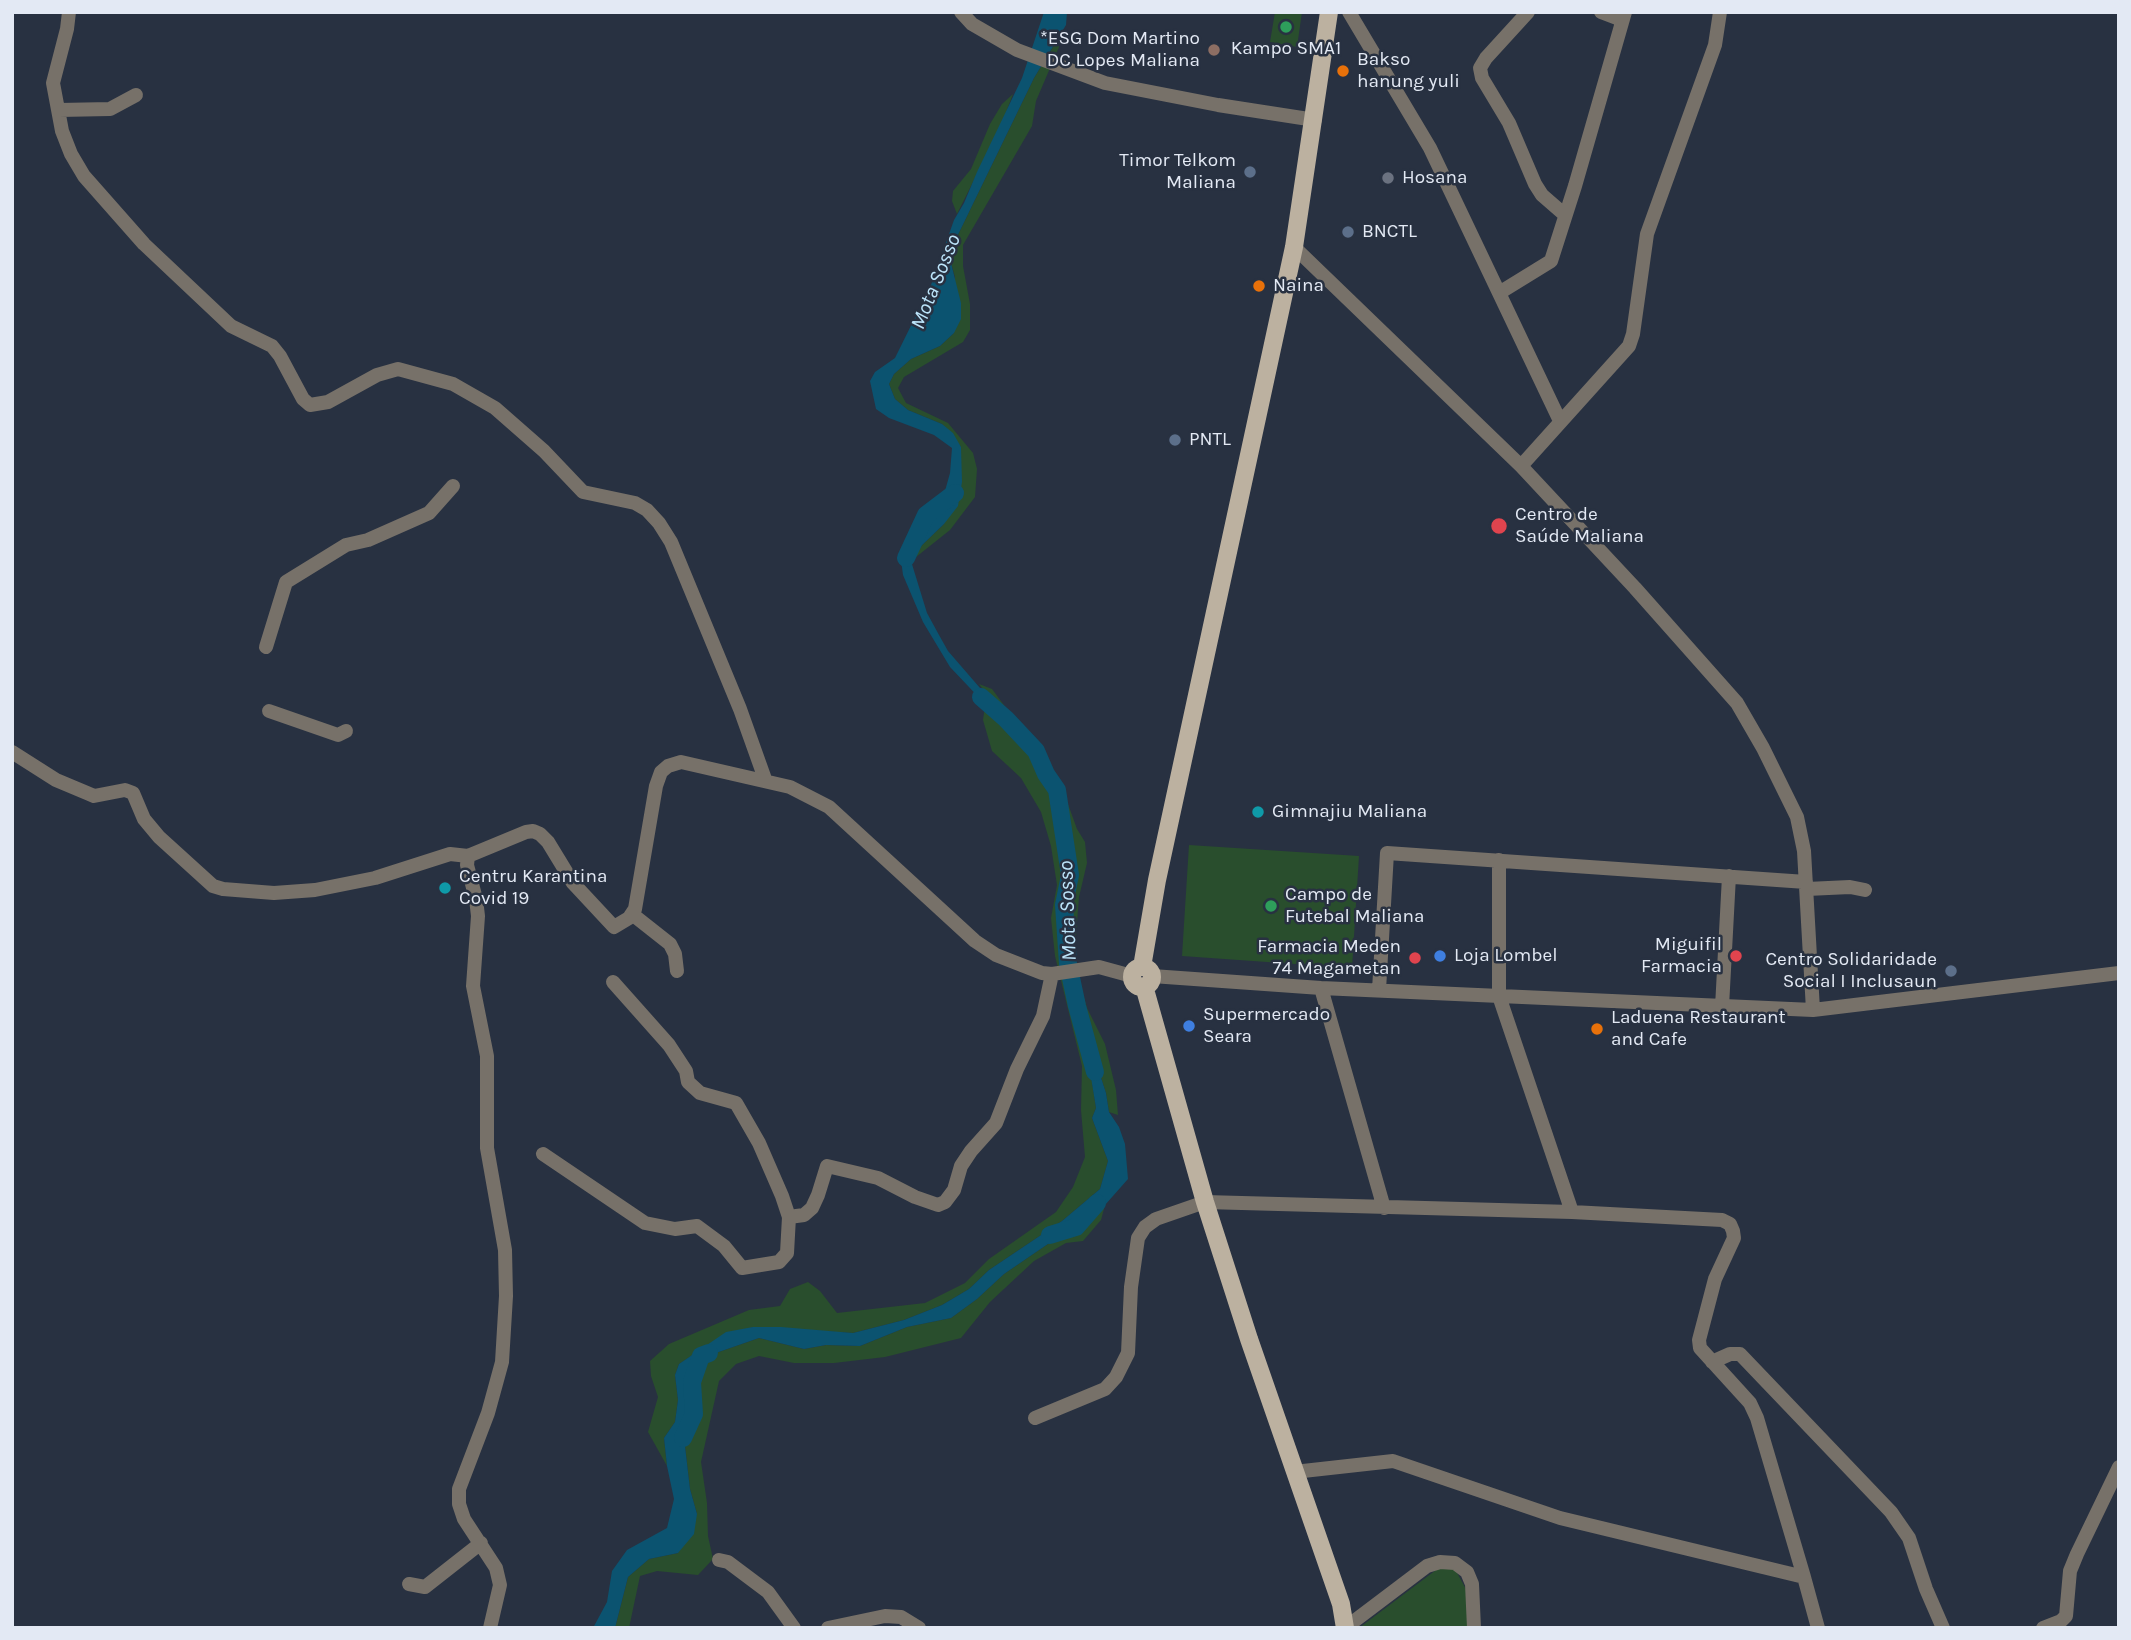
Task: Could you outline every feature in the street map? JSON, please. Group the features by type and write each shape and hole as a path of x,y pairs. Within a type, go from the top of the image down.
{"main road":[{"path":"1329,12 1294,247 1157,880 1143,976 1205,1202 1294,1472 1341,1604 1345,1628"}],"street":[{"path":"69,12 53,83 62,131 84,176 144,244 231,326 272,346 303,399 310,405 328,402 377,375 398,369 453,384 495,408 544,451 583,492 635,503 647,510 659,523 670,542 740,709 765,779"},
{"path":"961,12 972,24 1017,50 1105,83 1315,120"},
{"path":"1349,12 1430,148 1560,422"},
{"path":"1528,12 1480,68 1482,78 1509,123 1535,184 1542,195 1565,215"},
{"path":"1499,293 1551,261 1623,16 1601,12"},
{"path":"1521,466 1629,346 1647,234 1715,44 1720,12"},
{"path":"59,110 110,109 136,95"},
{"path":"1294,247 1521,466 1737,703 1769,758 1797,817 1807,886 1813,1010"},
{"path":"266,647 286,582 346,545 368,540 429,513 453,486"},
{"path":"269,711 338,735 346,731"},
{"path":"12,752 56,780 94,796 124,790 132,793 144,819 159,837 213,886 223,889 274,892 315,890 375,878 450,854 468,856 533,831 548,842 573,883 614,928 635,909 656,786 661,772 668,766 681,762 790,786 829,807 975,941 996,956 1032,970 1052,974 1099,967 1143,976 1321,988 1813,1010 1974,989 2043,984 2119,972"},
{"path":"1379,990 1387,853 1729,876 1865,890"},
{"path":"468,856 467,865 478,916 473,986 487,1056 487,1148 505,1250 506,1296 502,1362 488,1413 459,1489 459,1504 464,1519 496,1568 500,1585 491,1628"},
{"path":"1499,860 1499,996 1572,1212"},
{"path":"1722,1007 1729,876"},
{"path":"632,914 670,944 675,954 677,971"},
{"path":"789,1217 804,1215 812,1208 827,1166 878,1178 915,1197 938,1205 945,1202 954,1190 961,1166 996,1123 1017,1069 1043,1016 1052,974"},
{"path":"543,1154 645,1223 675,1229 697,1226 724,1246 742,1268 779,1262 787,1253 789,1217 782,1196 759,1143 736,1103 700,1093 688,1082 686,1071 669,1045 613,982"},
{"path":"1321,988 1384,1208"},
{"path":"1035,1418 1105,1389 1116,1377 1128,1353 1131,1287 1138,1238 1145,1227 1156,1219 1205,1202 1572,1212 1722,1220 1730,1224 1734,1238 1715,1279 1699,1340 1700,1348 1751,1404 1757,1418 1818,1628"},
{"path":"1712,1362 1730,1354 1740,1354 1891,1512 1909,1538 1926,1589 1943,1628"},
{"path":"1294,1472 1393,1461 1560,1518 1804,1577"},
{"path":"2043,1628 2061,1622 2066,1616 2070,1571 2119,1468"},
{"path":"409,1584 425,1587 481,1544"},
{"path":"719,1560 728,1562 768,1591 794,1628"},
{"path":"1345,1628 1427,1566 1440,1562 1455,1563 1467,1572 1472,1584 1475,1628"},
{"path":"828,1628 886,1616 901,1617 919,1628"}],"green space":[{"name":"Kampo SMA1","path":"1275,12 1302,12 1297,47 1270,42"},
{"path":"1059,37 1059,47 1036,101 1032,126 963,245 963,266 970,304 970,330 963,342 904,377 898,388 906,403 948,423 973,453 977,469 975,497 950,530 911,561 918,549 944,524 961,447 942,424 908,410 895,399 889,384 894,374 911,359 940,346 954,333 955,277 951,263 954,243 1034,78"},
{"path":"1013,94 1000,128 957,214 952,201 953,191 971,169 990,124 1002,104"},
{"path":"979,684 992,689 1037,745 1060,782 1077,829 1085,842 1087,863 1079,897 1074,961 1087,1008 1105,1044 1116,1090 1118,1115 1109,1112 1106,1093 1093,1054 1087,1048 1096,1108 1092,1118 1108,1161 1100,1189 1062,1221 989,1270 969,1289 942,1305 904,1320 853,1333 753,1327 699,1351 679,1364 675,1375 678,1400 675,1422 664,1438 667,1466 648,1432 658,1397 651,1376 650,1361 669,1344 749,1310 780,1306 790,1289 808,1282 820,1291 837,1313 925,1303 965,1283 989,1259 1056,1212 1073,1187 1085,1157 1081,1110 1082,1066 1055,956 1051,918 1057,885 1051,846 1041,812 1021,778 992,751 983,720 985,706 1004,723"},
{"name":"Campo de Futebal Maliana","path":"1189,845 1359,856 1352,968 1182,956"},
{"path":"1105,1205 1101,1220 1083,1241 1066,1243 1034,1261 990,1302 961,1338 885,1357 834,1363 794,1363 759,1356 736,1364 719,1381 701,1462 707,1503 708,1536 713,1559 698,1575 657,1571 640,1576 629,1628 615,1628 628,1577 649,1559 678,1553 697,1514 690,1489 685,1446 694,1426 688,1398 690,1377 713,1354 759,1338 804,1349 826,1345 860,1346 907,1327 951,1318 1004,1274"},
{"path":"1440,1567 1455,1569 1467,1591 1470,1628 1359,1628"}],"water":[{"path":"1044,12 1067,12 1066,25 1034,78 954,243 951,263 961,303 961,319 954,333 940,346 911,359 894,374 889,384 895,399 908,410 942,424 953,433 961,447 962,482 958,506 918,549 911,561 927,613 948,651 993,703 1005,725 950,667 923,622 903,575 901,560 906,546 921,532 945,491 952,448 934,435 889,418 876,409 870,381 875,372 895,358 931,285 954,220 1022,78"},
{"path":"1086,1047 1093,1053 1109,1112 1119,1127 1125,1144 1128,1179 1105,1205 1004,1274 951,1318 907,1327 860,1346 826,1345 804,1349 759,1338 713,1354 690,1377 688,1398 694,1426 685,1446 690,1489 697,1514 694,1534 678,1553 649,1559 628,1577 615,1628 593,1628 607,1602 612,1571 627,1550 667,1528 674,1499 664,1438 675,1422 678,1400 675,1375 679,1364 726,1332 753,1327 781,1327 853,1333 904,1320 942,1305 969,1289 989,1270 1062,1221 1100,1189 1108,1161 1092,1118 1096,1108"}],"waterway":[{"name":"Mota Sosso","path":"906,558 926,515 955,493"},
{"name":"Mota Sosso","path":"981,697 1036,751 1057,790 1070,875 1064,905 1068,964 1095,1072"},
{"name":"Mota Sosso","path":"1050,1235 1076,1227 1097,1203"},
{"name":"Mota Sosso","path":"683,1438 694,1414 692,1382 701,1356 709,1353"}],"place":[{"name":"Kampo SMA1","path":"1286,27"},
{"name":"*ESG Dom Martino DC Lopes Maliana","path":"1214,50"},
{"name":"Bakso hanung yuli","path":"1343,71"},
{"name":"Timor Telkom Maliana","path":"1250,172"},
{"name":"Hosana","path":"1388,178"},
{"name":"BNCTL","path":"1348,232"},
{"name":"Naina","path":"1259,286"},
{"name":"PNTL","path":"1175,440"},
{"name":"Centro de Saúde Maliana","path":"1499,526"},
{"name":"Gimnajiu Maliana","path":"1258,812"},
{"name":"Centru Karantina Covid 19","path":"445,888"},
{"name":"Campo de Futebal Maliana","path":"1271,906"},
{"name":"Loja Lombel","path":"1440,956"},
{"name":"Miguifil Farmacia","path":"1736,956"},
{"name":"Farmacia Meden 74 Magametan","path":"1415,958"},
{"name":"Centro Solidaridade Social I Inclusaun","path":"1951,971"},
{"name":"Supermercado Seara","path":"1189,1026"},
{"name":"Laduena Restaurant and Cafe","path":"1597,1029"}]}
